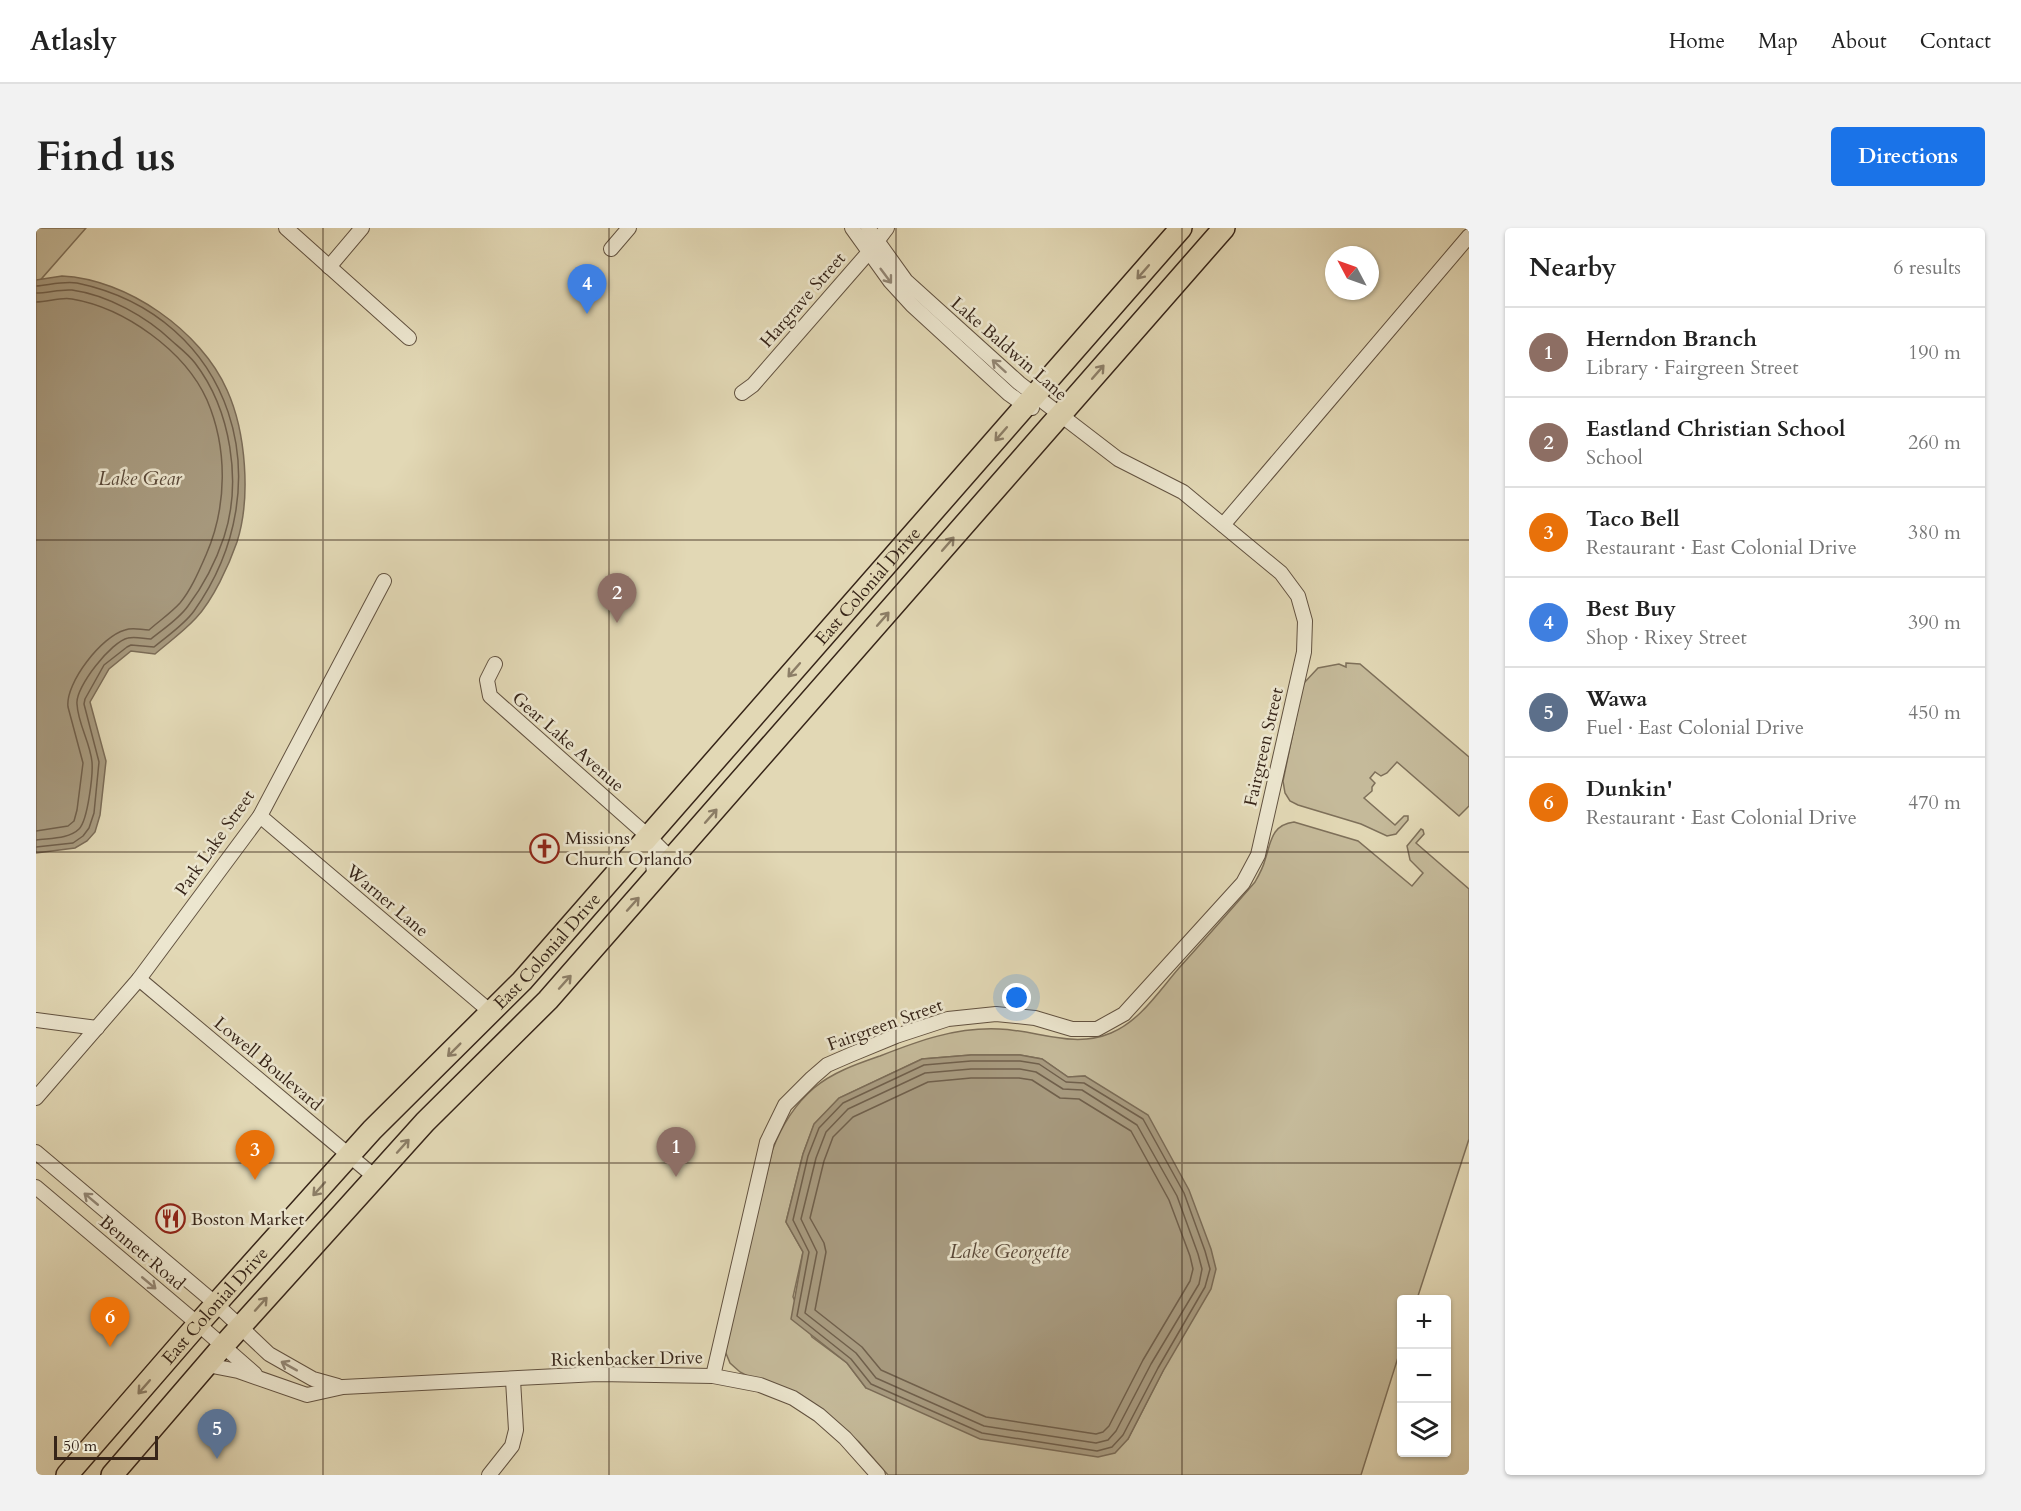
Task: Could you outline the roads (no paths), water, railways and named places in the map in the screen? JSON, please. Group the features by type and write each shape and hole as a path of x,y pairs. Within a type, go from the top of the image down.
{"highway":[{"name":"East Colonial Drive","path":"67,1475 198,1324 372,1130 522,981 1181,228"},
{"name":"East Colonial Drive","path":"112,1475 223,1346 425,1122 548,1000 1224,228"},
{"path":"820,691 833,655 835,642 832,627"},
{"path":"509,1040 508,1014 522,981"},
{"path":"469,1078 491,1034 492,1013"}],"street":[{"path":"286,228 409,338"},
{"path":"329,267 363,228"},
{"path":"611,249 629,228"},
{"name":"Lake Baldwin Lane","path":"852,228 1030,401 1060,416 1118,459 1183,492 1223,525"},
{"name":"Lake Baldwin Lane","path":"868,228 873,247"},
{"name":"Hargrave Street","path":"742,393 753,385 887,228"},
{"path":"1223,525 1469,236"},
{"name":"Fairgreen Street","path":"713,1376 767,1142 785,1105 812,1078 827,1065 896,1036 948,1019 996,1014 1035,1018 1072,1029 1097,1029 1124,1014 1243,883 1258,855 1304,652 1305,621 1298,596 1281,573 1223,525"},
{"name":"Park Lake Street","path":"36,1098 139,979 260,816 384,581"},
{"name":"Gear Lake Avenue","path":"495,664 487,686 490,696 672,860"},
{"name":"Warner Lane","path":"260,816 492,1013"},
{"path":"649,837 655,879"},
{"name":"Lowell Boulevard","path":"139,979 375,1177"},
{"path":"36,1020 97,1028"},
{"name":"Bennett Road","path":"36,1152 216,1304 240,1328"},
{"name":"Bennett Road","path":"36,1187 223,1346"},
{"name":"Rickenbacker Drive","path":"240,1328 269,1354 286,1365 313,1379 343,1387"},
{"name":"Rickenbacker Drive","path":"223,1346 259,1378"},
{"name":"Rickenbacker Drive","path":"207,1365 259,1378 307,1395 343,1387 598,1374 713,1376 760,1385 793,1398 819,1415 845,1438 878,1475"},
{"path":"489,1475 512,1446 516,1430 513,1380"}],"water":[{"name":"Lake Gear","path":"62,276 87,279 136,298 181,329 199,348 215,368 227,390 239,425 245,486 244,506 237,542 220,582 202,611 155,654 131,651 109,669 90,702 106,761 100,815 95,832 87,841 75,848 36,853 36,280"},
{"name":"Lake Georgette","path":"971,1055 1020,1055 1042,1059 1068,1077 1085,1076 1148,1115 1189,1190 1211,1249 1216,1269 1211,1289 1163,1371 1128,1439 1115,1453 1098,1457 980,1439 866,1388 847,1363 791,1319 803,1252 786,1222 803,1154 814,1124 839,1098 922,1059"}],"place":[{"name":"Best Buy","path":"587,314"},
{"name":"Eastland Christian School","path":"617,623"},
{"name":"Missions Church Orlando","path":"544,848"},
{"name":"Herndon Branch","path":"676,1177"},
{"name":"Taco Bell","path":"255,1180"},
{"name":"Boston Market","path":"170,1219"},
{"name":"Dunkin'","path":"110,1347"},
{"name":"Wawa","path":"217,1459"}]}
